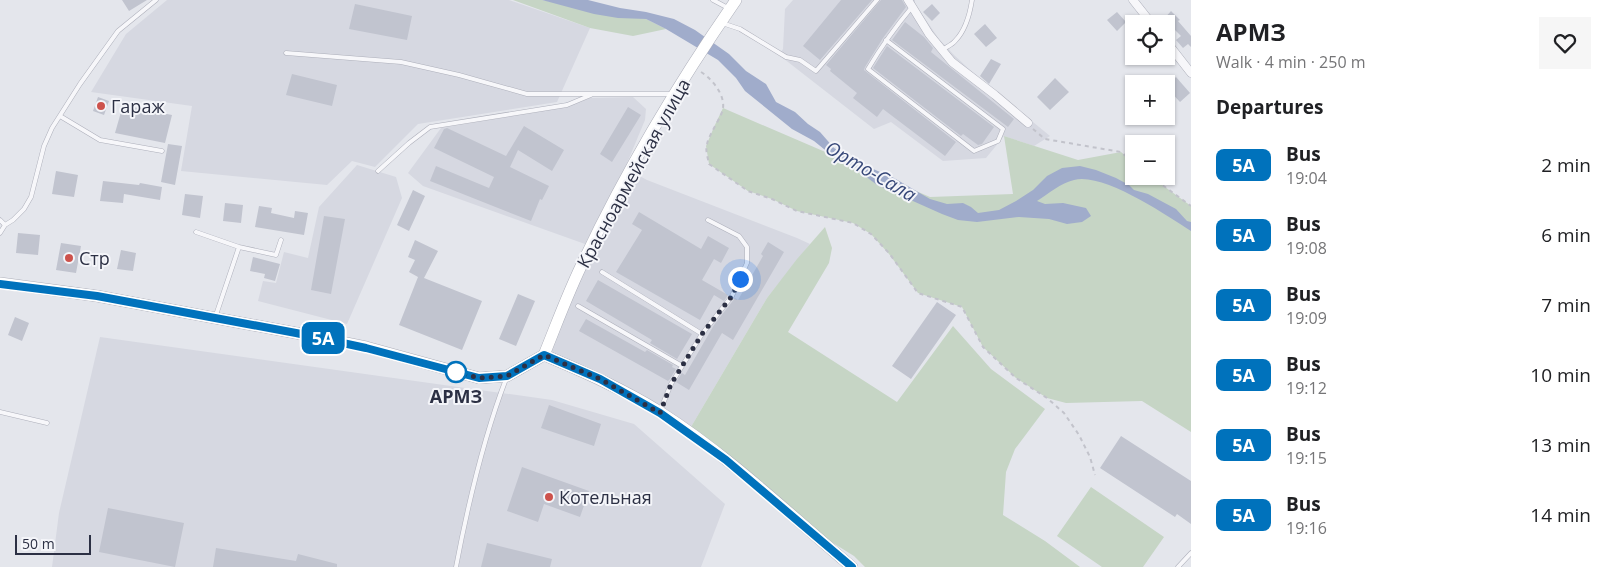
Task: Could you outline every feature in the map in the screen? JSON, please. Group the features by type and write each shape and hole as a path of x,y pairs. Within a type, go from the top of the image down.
{"street":[{"path":"1134,0 1145,15"},
{"path":"910,3 929,34 952,62 995,95 1028,124"},
{"name":"Красноармейская улица","path":"544,355 583,261 630,171 692,66 733,4"},
{"path":"1175,53 1191,73"},
{"path":"0,284 97,296 216,318 366,348 479,378 507,376 544,355 600,379 660,413 726,460 852,567"}],"lane":[{"path":"0,233 5,225 24,210 31,196 44,146 52,128 80,84 118,31 156,0"},
{"path":"713,0 733,4"},
{"path":"720,22 740,29 786,57 800,60 816,71 877,0"},
{"path":"942,50 955,42 962,31 971,11 972,0"},
{"path":"886,40 1003,129 998,141 974,151 868,69 886,40 910,3"},
{"path":"286,53 401,62 459,75 527,94 675,94"},
{"path":"378,171 430,127 567,104 592,94"},
{"path":"60,116 100,140 162,152"},
{"path":"0,220 5,225"},
{"path":"660,413 671,384 702,334 732,296 748,262 747,247 739,236 708,220"},
{"path":"196,232 239,247 276,255 281,240"},
{"path":"216,318 239,247"},
{"path":"602,272 702,334"},
{"path":"578,306 682,366"},
{"path":"456,567 461,539 492,415 507,376"},
{"path":"0,412 47,423"},
{"path":"1178,567 1191,553"}],"path":[{"path":"692,66 714,83 721,98 723,108 706,146 709,164 748,191 772,199 797,211 853,223 871,234 889,254 918,293 962,307 982,347 1016,378 1047,398 1064,413 1079,435 1090,457 1095,475"},
{"path":"1028,124 1045,139 1122,152 1125,154"},
{"path":"1162,185 1191,206"}],"shaded area":[{"path":"167,0 509,0 590,28 557,102 418,124 375,167 352,161 327,185 181,171 192,106 91,92 126,34"},
{"path":"793,0 915,0 915,4 939,39 954,55 1050,136 1034,146 1004,136 986,158 943,161 891,122 874,129 779,55 783,49 785,9"},
{"path":"633,97 646,109 645,120 625,168 585,244 423,186 408,173 441,128 567,107 590,98"},
{"path":"357,165 396,177 402,198 347,324 258,301 263,281 276,283 284,252 308,258 319,207"},
{"path":"630,171 647,180 810,244 767,298 688,432 660,413 544,355"},
{"path":"100,337 552,400 634,424 725,504 701,567 52,567 59,513"}],"green space":[{"path":"513,0 542,0 646,19 666,29 633,36 590,28"},
{"path":"723,108 930,197 1013,194 1004,136 1078,160 1121,152 1125,155 1125,185 1162,185 1191,206 1191,432 1142,401 1066,403 1047,398 1016,378 983,347 962,307 918,293 889,254 871,234 853,223 797,211 772,199 748,191 709,164 706,146"},
{"path":"825,227 832,248 829,263 788,332 897,402 953,326 991,369 1045,409 1015,449 1006,472 1003,515 1045,541 1080,567 865,567 854,556 801,523 688,432 767,298"},
{"path":"1091,487 1164,537 1143,567 1102,567 1057,536"}],"water":[{"name":"Орто-Сала","path":"542,0 588,0 674,19 695,30 729,54 746,71 766,84 776,102 795,112 820,132 834,148 857,162 894,178 930,199 947,204 963,203 978,213 999,210 1033,190 1047,176 1062,168 1080,166 1116,178 1134,190 1148,194 1176,209 1187,221 1191,222 1191,231 1134,196 1101,182 1086,179 1074,180 1064,184 1037,201 1045,204 1063,203 1086,208 1091,216 1082,222 1067,224 1049,219 1019,217 977,222 958,220 877,185 852,166 835,158 814,141 792,129 745,91 736,78 718,60 666,29 646,19 618,18 594,14"}],"building":[{"path":"122,0 147,0 129,11"},
{"path":"841,0 872,0 820,60 803,46"},
{"path":"881,0 902,0 906,7 883,38 864,70 956,142 945,156 883,109 877,117 853,98 857,93 830,71 831,69 826,65"},
{"path":"355,4 412,16 407,40 349,29"},
{"path":"932,4 940,13 932,21 923,12"},
{"path":"1117,12 1125,23 1117,31 1107,20"},
{"path":"1175,15 1191,36 1191,47 1188,44 1183,48 1176,40 1181,36 1175,30"},
{"path":"905,22 924,37 933,48 931,52 1014,119 1008,127 892,40"},
{"path":"985,24 997,38 986,47 974,34"},
{"path":"887,46 994,127 982,144 978,145 963,134 961,136 873,68"},
{"path":"991,59 1001,64 989,84 980,76"},
{"path":"292,74 337,85 332,106 286,95"},
{"path":"1055,78 1069,92 1050,110 1037,97"},
{"path":"1175,78 1190,93 1180,102 1175,97"},
{"name":"Гараж","path":"98,97 109,101 104,115 93,111"},
{"path":"123,105 172,115 165,143 115,133"},
{"path":"628,107 641,115 612,162 600,154"},
{"path":"524,126 564,150 552,171 518,150 510,167 549,186 542,200 540,199 531,221 430,181 436,166 489,188 494,177 434,148 444,129 447,128 506,156"},
{"path":"168,144 182,146 175,185 161,182"},
{"path":"56,171 78,175 74,197 52,194"},
{"path":"103,181 139,185 140,183 162,187 160,200 124,194 123,203 100,201"},
{"path":"413,190 425,196 409,231 397,225"},
{"path":"185,194 203,196 200,218 182,215"},
{"path":"225,203 243,205 241,223 223,221"},
{"path":"259,206 272,208 271,213 294,218 295,211 308,213 304,235 255,227"},
{"path":"639,212 701,249 708,236 729,248 721,263 714,259 702,280 728,295 724,301 714,295 700,320 616,272 642,230 632,224"},
{"path":"324,216 345,219 331,294 311,290"},
{"path":"18,233 40,235 38,255 16,253"},
{"path":"415,240 438,251 424,278 482,301 462,350 399,325 418,277 409,272 415,260 408,257"},
{"path":"768,242 784,252 733,340 722,333 689,390 676,382 682,373 685,375 714,325 735,298 738,300 763,256 761,254"},
{"name":"Стр","path":"61,243 81,246 76,273 56,270"},
{"path":"121,250 136,253 133,271 117,269"},
{"path":"253,257 280,264 275,281 264,278 265,274 250,271"},
{"path":"598,280 692,334 677,359 650,343 652,340 586,301"},
{"path":"518,294 535,301 516,346 499,339"},
{"path":"937,302 956,315 911,379 892,366"},
{"path":"15,317 29,323 22,341 8,335"},
{"path":"586,319 645,352 647,350 673,365 672,367 676,369 670,379 668,381 579,331"},
{"path":"549,405 601,424 594,446 541,428"},
{"path":"1121,436 1191,481 1191,524 1177,514 1175,517 1100,468"},
{"name":"Котельная","path":"522,467 589,491 580,517 544,504 538,522 507,511"},
{"path":"108,508 184,523 175,567 99,552"},
{"path":"487,543 552,559 550,567 481,567"},
{"path":"216,548 296,561 298,554 337,564 337,567 213,567"}],"bus line":[{"name":"5А","path":"0,284 97,296 296,333 366,348 479,378 507,376 544,355 600,379 660,413 726,460 852,567"}],"place":[{"name":"Гараж","path":"101,106"},
{"name":"Стр","path":"69,258"},
{"name":"АРМЗ","path":"456,372"},
{"name":"Котельная","path":"549,497"}],"route":[{"path":"456,372 479,378 507,376 544,355 600,379 660,413 671,384 702,334 732,296 740,279"}]}
